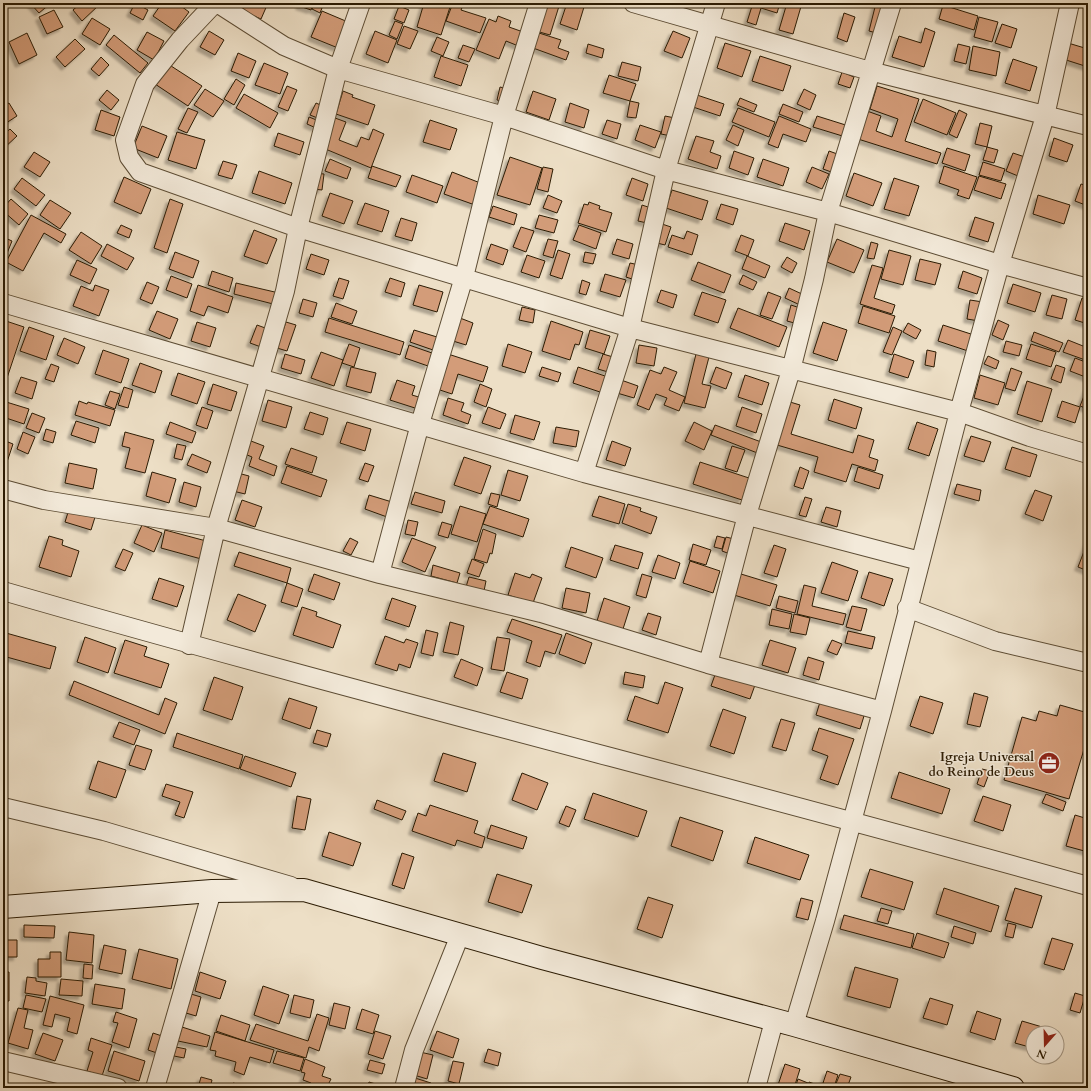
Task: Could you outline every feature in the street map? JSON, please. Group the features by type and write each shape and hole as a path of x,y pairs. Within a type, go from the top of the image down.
{"street":[{"path":"1088,288 1000,264 828,212 666,170 504,116 338,69 284,46 216,3 180,40 145,84 125,140 129,157 140,172 298,228 630,328 959,412 1088,454"},
{"path":"189,644 216,528 285,291 298,228 338,69 361,3"},
{"path":"380,574 420,424 464,277 504,116 539,3"},
{"path":"633,3 870,71 1088,126"},
{"path":"584,473 630,328 666,170 716,3"},
{"path":"708,664 747,515 791,370 814,279 828,212 892,3"},
{"path":"756,1088 825,921 882,711 907,608 959,412 1000,264 1045,116 1070,3"},
{"path":"3,303 584,473 920,560"},
{"path":"3,489 44,500 216,528 380,574 541,613 708,664 882,711"},
{"path":"3,591 189,644 852,820 1088,886"},
{"path":"907,608 995,641 1088,663"},
{"path":"3,807 104,831 460,935 784,1023 1012,1088"},
{"path":"3,907 212,891 304,890"},
{"path":"155,1088 212,891"},
{"path":"404,1088 414,1050 460,935"},
{"path":"3,1061 118,1088"}],"building":[{"path":"30,3 51,3 39,13"},
{"path":"81,3 97,3 99,5 82,21 73,10"},
{"path":"135,3 148,10 143,20 130,13"},
{"path":"162,3 177,3 189,12 175,31 153,16"},
{"path":"246,3 268,3 261,19 242,11"},
{"path":"300,3 314,3 311,10 299,6"},
{"path":"315,3 324,3 320,13 312,9"},
{"path":"424,3 438,3 450,7 441,35 417,27"},
{"path":"453,3 464,3 461,10 486,18 480,33 446,21"},
{"path":"544,3 560,3 550,35 536,31"},
{"path":"567,3 584,7 577,30 560,24"},
{"path":"753,3 780,3 777,13 761,8 756,25 747,22"},
{"path":"787,3 802,3 793,34 779,30"},
{"path":"876,3 888,3 880,34 869,31"},
{"path":"943,5 978,16 974,30 939,19"},
{"path":"399,6 409,10 404,23 394,19"},
{"path":"54,10 63,27 47,34 39,17"},
{"path":"322,11 348,22 338,48 311,37"},
{"path":"844,13 855,17 847,42 837,38"},
{"path":"498,16 511,21 509,27 526,33 521,47 506,41 499,59 476,50 489,19 496,22"},
{"path":"979,17 998,22 992,42 974,37"},
{"path":"92,18 110,29 100,45 82,34"},
{"path":"395,21 403,24 397,39 389,35"},
{"path":"1002,24 1017,29 1011,48 995,43"},
{"path":"404,26 418,31 410,49 397,44"},
{"path":"925,28 935,32 924,67 892,57 899,36 921,43"},
{"path":"209,31 224,40 215,55 200,47"},
{"path":"375,31 397,40 388,63 366,54"},
{"path":"673,31 690,38 682,58 664,51"},
{"path":"147,32 164,41 154,60 137,50"},
{"path":"27,33 37,55 19,64 9,42"},
{"path":"539,33 561,40 558,48 569,52 566,60 533,48"},
{"path":"114,35 148,63 140,73 106,45"},
{"path":"437,37 449,42 443,56 431,51"},
{"path":"75,39 85,49 65,67 56,57"},
{"path":"725,43 751,51 742,77 717,68"},
{"path":"1068,43 1088,49 1088,67 1063,59"},
{"path":"588,44 604,49 602,58 586,53"},
{"path":"958,44 970,47 966,64 954,61"},
{"path":"463,45 475,49 469,62 458,58"},
{"path":"973,46 1000,52 996,76 969,70"},
{"path":"238,53 256,61 249,78 231,71"},
{"path":"441,56 468,65 461,86 434,77"},
{"path":"760,56 791,66 783,91 752,81"},
{"path":"101,57 109,65 99,76 91,69"},
{"path":"1013,59 1037,67 1030,91 1005,83"},
{"path":"622,62 641,67 638,81 618,76"},
{"path":"264,63 288,73 280,94 255,85"},
{"path":"168,64 202,86 188,106 155,84"},
{"path":"842,72 854,77 850,88 838,84"},
{"path":"609,75 636,84 630,101 603,93"},
{"path":"236,79 245,85 234,105 224,99"},
{"path":"287,86 297,90 288,111 278,107"},
{"path":"877,86 919,99 905,141 941,153 937,164 858,139 867,111 881,116 876,131 892,137 898,119 870,109"},
{"path":"500,87 508,89 505,102 497,100"},
{"path":"205,89 224,101 213,117 194,105"},
{"path":"804,89 816,95 810,110 797,104"},
{"path":"107,90 119,100 111,110 99,100"},
{"path":"343,91 353,95 352,97 375,105 368,125 336,114"},
{"path":"533,91 556,99 549,120 526,112"},
{"path":"244,94 278,113 270,128 236,108"},
{"path":"697,95 724,104 720,116 693,107"},
{"path":"740,98 757,105 754,112 737,105"},
{"path":"923,99 956,113 947,135 914,122"},
{"path":"630,101 639,103 636,118 627,117"},
{"path":"9,103 17,116 3,125 3,106"},
{"path":"316,103 325,107 320,119 310,115"},
{"path":"570,103 589,110 584,128 565,122"},
{"path":"783,104 803,112 799,122 779,114"},
{"path":"188,108 198,112 187,133 178,129"},
{"path":"738,108 775,122 769,137 732,122"},
{"path":"101,110 120,117 114,136 95,130"},
{"path":"959,110 967,114 957,138 949,134"},
{"path":"665,116 675,118 671,136 661,134"},
{"path":"779,116 811,129 806,142 783,134 778,148 768,144"},
{"path":"817,116 852,127 849,138 813,127"},
{"path":"309,117 319,121 316,128 307,124"},
{"path":"335,118 346,122 339,140 357,147 361,137 369,140 373,129 384,134 371,168 323,148"},
{"path":"430,120 457,129 450,150 423,142"},
{"path":"607,120 621,124 617,139 602,134"},
{"path":"980,123 992,126 987,147 975,144"},
{"path":"640,125 661,132 655,148 635,140"},
{"path":"733,125 744,130 738,146 726,140"},
{"path":"142,126 167,136 158,158 133,148"},
{"path":"10,129 17,136 3,149 3,135"},
{"path":"177,132 205,140 196,169 168,160"},
{"path":"278,133 304,142 300,155 274,146"},
{"path":"696,136 714,141 710,152 721,156 717,169 688,159"},
{"path":"1054,138 1073,145 1067,162 1049,156"},
{"path":"987,147 998,150 994,163 983,160"},
{"path":"947,148 970,155 965,171 942,163"},
{"path":"734,151 754,158 748,175 729,168"},
{"path":"829,151 840,155 834,173 823,169"},
{"path":"34,152 50,162 40,177 24,167"},
{"path":"1013,153 1025,157 1018,176 1006,171"},
{"path":"510,157 542,168 530,205 497,195"},
{"path":"330,159 351,168 347,179 325,171"},
{"path":"763,159 789,168 783,186 757,177"},
{"path":"223,161 237,165 232,179 218,175"},
{"path":"983,162 1005,169 1001,181 979,175"},
{"path":"372,166 401,176 396,187 368,178"},
{"path":"944,166 977,177 969,199 957,195 959,190 939,183"},
{"path":"543,167 553,169 548,192 537,189"},
{"path":"812,167 829,174 822,189 806,182"},
{"path":"259,171 292,183 285,204 252,193"},
{"path":"452,172 483,184 475,205 444,194"},
{"path":"314,173 324,174 322,190 313,189"},
{"path":"854,173 882,183 873,206 846,196"},
{"path":"412,175 443,186 437,203 406,192"},
{"path":"979,176 1006,184 1001,199 974,190"},
{"path":"124,177 151,189 141,214 114,202"},
{"path":"22,178 45,195 36,206 14,189"},
{"path":"632,178 648,184 643,201 626,195"},
{"path":"894,178 919,186 909,216 884,209"},
{"path":"1081,184 1088,186 1088,206 1075,201"},
{"path":"672,190 708,201 702,220 666,208"},
{"path":"330,193 353,201 344,224 322,216"},
{"path":"548,195 562,201 557,213 543,208"},
{"path":"1038,195 1070,205 1064,224 1033,214"},
{"path":"11,199 28,214 19,225 3,211 3,208"},
{"path":"170,199 183,204 167,253 154,248"},
{"path":"50,200 71,213 60,229 40,215"},
{"path":"589,202 600,206 599,209 612,213 606,232 578,223 584,204 588,205"},
{"path":"365,203 389,211 382,232 357,224"},
{"path":"721,204 738,209 733,225 716,219"},
{"path":"642,205 651,208 647,223 638,221"},
{"path":"493,206 517,214 514,225 489,217"},
{"path":"31,215 66,234 61,243 44,233 23,271 6,262"},
{"path":"539,215 558,220 554,233 535,228"},
{"path":"975,217 994,223 988,242 969,236"},
{"path":"401,218 417,223 412,241 395,236"},
{"path":"659,223 671,227 665,245 653,242"},
{"path":"785,223 810,231 804,250 779,241"},
{"path":"121,225 132,230 129,238 117,233"},
{"path":"579,225 601,233 596,249 573,240"},
{"path":"521,227 534,231 526,252 513,247"},
{"path":"254,230 277,239 267,264 244,256"},
{"path":"687,231 698,235 692,255 668,247 672,235 684,239"},
{"path":"81,232 102,246 91,264 69,250"},
{"path":"741,235 754,240 748,256 735,251"},
{"path":"3,237 12,241 4,261 3,260"},
{"path":"548,239 558,241 553,258 543,255"},
{"path":"617,239 633,244 629,259 612,254"},
{"path":"837,239 864,250 854,273 827,262"},
{"path":"871,242 878,244 874,259 867,258"},
{"path":"107,244 134,258 127,270 101,256"},
{"path":"491,244 508,250 503,265 486,259"},
{"path":"558,250 570,254 562,279 550,275"},
{"path":"889,250 911,256 903,285 881,279"},
{"path":"175,252 199,261 193,278 169,269"},
{"path":"585,252 596,254 593,264 583,262"},
{"path":"311,254 329,260 324,275 306,269"},
{"path":"527,255 545,261 539,278 521,272"},
{"path":"747,256 770,266 765,278 742,269"},
{"path":"787,257 797,263 792,273 781,267"},
{"path":"920,259 941,264 935,285 915,280"},
{"path":"77,260 97,269 90,284 70,275"},
{"path":"698,262 731,275 724,293 691,280"},
{"path":"630,263 639,265 635,280 626,277"},
{"path":"872,265 883,268 874,298 895,305 892,314 860,304"},
{"path":"212,271 233,278 229,292 208,285"},
{"path":"963,271 982,278 977,294 958,288"},
{"path":"605,274 626,280 620,297 600,291"},
{"path":"743,275 757,282 753,290 739,284"},
{"path":"171,276 192,284 187,298 166,290"},
{"path":"339,278 349,281 343,299 333,296"},
{"path":"390,278 405,283 401,297 385,292"},
{"path":"582,280 590,283 586,295 579,293"},
{"path":"147,282 159,287 152,304 140,299"},
{"path":"236,283 279,293 277,305 234,294"},
{"path":"1013,284 1041,293 1035,312 1007,303"},
{"path":"95,285 109,290 99,316 73,306 81,286 93,291"},
{"path":"198,285 233,297 228,313 208,306 204,316 190,311"},
{"path":"419,285 443,292 437,312 413,305"},
{"path":"789,288 804,295 800,305 785,298"},
{"path":"661,290 677,295 673,308 657,302"},
{"path":"702,292 726,300 718,323 694,315"},
{"path":"768,292 781,297 772,319 760,315"},
{"path":"1052,295 1067,299 1062,319 1046,315"},
{"path":"1082,298 1088,300 1088,324 1075,320"},
{"path":"303,299 317,303 313,317 299,313"},
{"path":"970,300 983,302 979,321 967,319"},
{"path":"336,303 357,311 352,324 331,317"},
{"path":"791,305 803,309 798,324 787,321"},
{"path":"863,306 895,316 889,333 858,323"},
{"path":"522,307 535,310 533,323 519,320"},
{"path":"738,308 787,327 779,347 730,328"},
{"path":"157,311 178,319 170,339 149,330"},
{"path":"329,318 404,342 400,355 325,332"},
{"path":"460,318 473,323 466,345 453,341"},
{"path":"3,320 24,327 6,381 3,380"},
{"path":"998,320 1009,325 1003,340 992,335"},
{"path":"551,321 583,332 579,345 575,344 570,360 542,351"},
{"path":"197,322 216,328 210,347 191,341"},
{"path":"286,322 296,325 287,351 277,348"},
{"path":"823,322 847,330 837,361 813,353"},
{"path":"908,323 921,330 916,339 903,332"},
{"path":"257,325 268,329 261,347 250,343"},
{"path":"943,325 974,335 968,351 938,341"},
{"path":"29,327 54,336 46,360 20,351"},
{"path":"893,327 902,331 892,355 883,352"},
{"path":"414,330 437,337 433,350 410,342"},
{"path":"590,330 610,336 604,354 585,348"},
{"path":"1034,332 1063,343 1059,352 1031,341"},
{"path":"64,338 85,347 78,364 57,355"},
{"path":"1068,340 1088,348 1088,361 1063,352"},
{"path":"1006,341 1022,345 1019,356 1003,352"},
{"path":"349,344 360,348 354,367 342,363"},
{"path":"508,344 532,352 525,373 502,366"},
{"path":"1031,344 1056,352 1051,367 1026,359"},
{"path":"409,345 432,353 428,366 405,358"},
{"path":"639,345 657,348 654,366 636,363"},
{"path":"103,350 129,359 121,383 95,374"},
{"path":"927,350 936,352 934,367 925,365"},
{"path":"321,352 343,360 334,386 311,378"},
{"path":"285,354 305,360 301,374 281,368"},
{"path":"448,354 488,367 483,382 458,374 452,394 437,389"},
{"path":"603,354 613,357 608,372 598,369"},
{"path":"696,354 709,357 702,384 711,386 705,408 684,403"},
{"path":"894,354 914,361 908,378 889,372"},
{"path":"988,356 999,361 996,369 984,364"},
{"path":"1075,358 1088,363 1088,378 1070,371"},
{"path":"140,363 162,371 155,393 132,385"},
{"path":"51,364 59,367 54,382 45,379"},
{"path":"1056,365 1065,368 1061,383 1051,379"},
{"path":"351,367 376,373 371,393 346,386"},
{"path":"542,367 561,373 558,382 539,376"},
{"path":"578,367 608,377 603,393 573,383"},
{"path":"664,367 677,372 669,390 685,397 679,411 664,405 667,398 656,394 649,410 637,405 650,370 661,374"},
{"path":"716,367 732,373 726,389 710,383"},
{"path":"1011,368 1022,372 1015,391 1005,388"},
{"path":"178,373 205,382 197,404 171,395"},
{"path":"745,375 769,383 762,405 738,397"},
{"path":"980,375 1005,383 998,405 974,398"},
{"path":"21,377 37,382 32,399 15,393"},
{"path":"397,380 415,386 412,395 422,398 418,409 390,400"},
{"path":"621,380 638,386 634,398 617,393"},
{"path":"1027,381 1052,389 1042,422 1017,414"},
{"path":"213,384 237,392 231,411 207,404"},
{"path":"480,384 492,389 486,407 474,402"},
{"path":"1088,386 1088,409 1080,406"},
{"path":"124,387 133,390 128,408 118,405"},
{"path":"110,391 120,394 115,409 105,405"},
{"path":"448,398 464,403 461,411 471,415 468,424 443,415"},
{"path":"834,399 862,408 856,429 828,420"},
{"path":"268,400 292,407 286,428 262,421"},
{"path":"3,401 29,409 24,424 3,417"},
{"path":"79,401 87,404 88,402 115,410 110,426 75,415"},
{"path":"1062,401 1080,407 1075,423 1057,417"},
{"path":"790,402 800,405 791,434 853,453 858,435 874,440 869,457 878,460 875,471 852,464 846,482 814,472 818,457 777,445"},
{"path":"202,407 213,411 207,429 196,425"},
{"path":"488,407 506,414 500,429 482,423"},
{"path":"742,407 762,414 756,433 736,426"},
{"path":"310,412 328,418 323,435 304,429"},
{"path":"32,413 45,418 39,433 26,428"},
{"path":"515,415 540,422 534,440 510,433"},
{"path":"76,421 99,428 95,443 71,435"},
{"path":"170,422 196,432 192,443 166,434"},
{"path":"347,422 371,429 365,451 340,443"},
{"path":"694,422 712,431 704,450 685,441"},
{"path":"917,422 938,429 929,456 908,449"},
{"path":"715,425 764,443 760,454 711,435"},
{"path":"556,427 579,431 576,447 553,443"},
{"path":"46,429 56,432 53,443 43,440"},
{"path":"23,432 35,437 28,454 17,449"},
{"path":"125,432 154,440 145,473 125,468 130,448 122,446"},
{"path":"971,436 991,442 984,462 964,456"},
{"path":"3,440 13,444 4,471 3,471"},
{"path":"251,441 264,446 259,459 277,466 274,476 249,466 252,457 245,454"},
{"path":"612,441 631,448 625,466 606,460"},
{"path":"177,444 186,446 182,460 174,458"},
{"path":"732,446 745,450 737,472 725,468"},
{"path":"1012,447 1037,455 1030,477 1005,469"},
{"path":"291,448 317,457 312,473 285,464"},
{"path":"192,454 211,462 207,473 187,465"},
{"path":"464,457 491,466 481,494 454,485"},
{"path":"700,462 749,478 742,500 693,484"},
{"path":"69,463 97,469 93,489 65,483"},
{"path":"365,463 374,466 368,482 359,479"},
{"path":"287,466 327,480 321,497 281,483"},
{"path":"800,467 809,471 803,489 794,486"},
{"path":"858,467 883,475 879,489 854,481"},
{"path":"508,470 528,476 520,501 501,495"},
{"path":"152,472 176,479 169,503 146,496"},
{"path":"234,472 249,476 245,494 229,490"},
{"path":"184,482 201,487 196,507 179,502"},
{"path":"957,484 981,490 979,501 954,494"},
{"path":"1035,490 1052,496 1043,521 1025,514"},
{"path":"415,492 445,501 442,513 411,504"},
{"path":"491,493 500,495 497,507 488,504"},
{"path":"369,495 392,502 387,517 365,509"},
{"path":"599,496 625,504 619,524 592,516"},
{"path":"805,497 812,499 806,517 799,515"},
{"path":"242,500 262,507 255,527 235,520"},
{"path":"628,504 641,508 640,511 657,517 651,534 622,523"},
{"path":"70,506 96,514 91,530 65,522"},
{"path":"460,506 486,514 477,542 451,534"},
{"path":"490,506 529,519 523,537 483,524"},
{"path":"826,507 841,511 837,527 821,522"},
{"path":"408,520 418,522 415,536 405,534"},
{"path":"442,522 452,525 448,538 438,535"},
{"path":"142,525 162,533 154,552 134,543"},
{"path":"483,529 496,534 492,554 490,553 487,563 474,559"},
{"path":"165,530 210,542 205,560 161,548"},
{"path":"49,536 63,540 62,545 79,551 71,577 39,567"},
{"path":"717,536 725,538 722,549 714,547"},
{"path":"726,537 734,539 730,554 722,551"},
{"path":"350,538 358,542 351,555 343,551"},
{"path":"412,538 436,547 425,572 402,562"},
{"path":"1088,541 1088,571 1078,567"},
{"path":"693,544 711,550 706,565 689,560"},
{"path":"615,545 643,553 638,569 610,560"},
{"path":"774,545 786,549 777,577 764,573"},
{"path":"571,547 603,558 596,578 565,567"},
{"path":"123,549 133,553 125,571 115,567"},
{"path":"239,552 291,568 287,583 234,566"},
{"path":"658,555 680,563 675,579 652,572"},
{"path":"472,559 484,564 479,577 467,573"},
{"path":"690,561 720,571 713,593 683,583"},
{"path":"832,562 858,571 848,601 821,593"},
{"path":"433,565 460,573 457,583 431,576"},
{"path":"869,572 893,579 884,606 861,598"},
{"path":"515,573 530,578 532,574 542,578 533,603 508,595"},
{"path":"314,574 340,583 334,600 308,591"},
{"path":"642,574 652,577 646,598 636,595"},
{"path":"741,574 777,585 770,606 734,595"},
{"path":"469,577 486,581 484,591 466,587"},
{"path":"159,578 184,586 177,607 152,599"},
{"path":"287,583 303,589 297,607 281,602"},
{"path":"804,585 816,588 812,606 846,614 843,625 797,614"},
{"path":"566,588 590,593 586,613 562,608"},
{"path":"238,594 266,605 255,632 227,620"},
{"path":"779,596 798,601 795,613 776,608"},
{"path":"392,598 416,606 409,627 385,619"},
{"path":"604,598 630,607 623,629 597,621"},
{"path":"852,606 867,609 861,631 846,627"},
{"path":"302,607 317,612 316,616 341,625 333,648 293,635"},
{"path":"772,609 792,614 789,629 769,625"},
{"path":"648,613 661,617 656,635 642,630"},
{"path":"794,614 810,618 806,635 790,632"},
{"path":"512,619 562,635 555,654 545,651 540,667 526,662 532,641 507,632"},
{"path":"450,622 464,626 458,655 443,652"},
{"path":"426,630 438,633 433,656 421,653"},
{"path":"848,631 875,637 872,649 845,643"},
{"path":"6,633 56,647 50,669 3,656 3,645"},
{"path":"566,633 592,643 585,664 559,654"},
{"path":"385,636 404,643 406,639 418,643 410,668 399,664 397,671 375,664"},
{"path":"85,637 116,648 108,673 77,662"},
{"path":"497,637 510,639 504,671 491,669"},
{"path":"125,640 147,647 144,656 169,664 161,688 114,673"},
{"path":"770,640 796,648 788,673 762,665"},
{"path":"832,640 842,644 837,655 827,651"},
{"path":"808,657 824,662 819,680 803,675"},
{"path":"461,659 483,668 477,686 454,677"},
{"path":"507,672 528,679 522,699 500,692"},
{"path":"625,672 645,676 643,688 623,684"},
{"path":"716,672 755,685 750,699 711,686"},
{"path":"214,677 243,687 232,720 203,710"},
{"path":"74,681 159,715 165,698 177,703 165,734 69,695"},
{"path":"665,682 683,688 668,733 627,720 635,696 658,704"},
{"path":"974,693 988,697 980,727 967,724"},
{"path":"920,696 943,703 933,734 910,726"},
{"path":"289,698 317,707 310,729 282,719"},
{"path":"820,702 864,716 860,729 816,715"},
{"path":"1060,705 1088,713 1088,736 1069,799 1004,780 1022,717 1036,721 1039,711 1057,716"},
{"path":"723,709 746,717 734,754 710,746"},
{"path":"781,719 795,723 786,751 772,747"},
{"path":"119,722 140,730 134,745 113,737"},
{"path":"819,728 854,739 838,785 820,779 828,756 812,750"},
{"path":"317,730 331,734 327,747 313,743"},
{"path":"177,733 243,755 239,769 173,747"},
{"path":"136,745 152,750 145,770 129,765"},
{"path":"443,753 476,763 467,792 434,781"},
{"path":"245,756 296,773 291,787 240,769"},
{"path":"98,761 126,770 116,798 89,789"},
{"path":"982,769 990,771 984,787 977,784"},
{"path":"899,772 950,789 942,814 891,798"},
{"path":"522,773 548,783 537,810 512,800"},
{"path":"166,784 193,792 184,818 175,815 180,802 162,796"},
{"path":"593,793 647,811 638,837 584,819"},
{"path":"1046,794 1066,802 1063,811 1042,803"},
{"path":"297,796 311,799 305,830 292,828"},
{"path":"983,796 1011,805 1003,831 974,821"},
{"path":"377,800 406,811 402,820 374,809"},
{"path":"430,805 478,821 474,833 485,837 482,848 457,840 455,846 412,831 418,813 426,816"},
{"path":"566,806 576,810 569,827 559,823"},
{"path":"1075,815 1088,819 1088,852 1066,846"},
{"path":"680,817 723,831 713,861 671,846"},
{"path":"491,825 527,837 523,849 487,838"},
{"path":"329,832 361,843 353,866 322,856"},
{"path":"755,837 809,855 800,880 747,863"},
{"path":"402,853 414,857 404,889 392,885"},
{"path":"870,869 913,882 904,910 861,897"},
{"path":"497,874 532,885 522,913 488,902"},
{"path":"944,888 999,906 991,932 936,914"},
{"path":"1015,888 1042,896 1032,928 1005,920"},
{"path":"648,897 673,905 662,938 637,929"},
{"path":"801,898 813,901 808,920 796,917"},
{"path":"881,908 892,911 888,924 877,921"},
{"path":"844,915 914,934 911,948 840,929"},
{"path":"1008,923 1016,925 1013,938 1005,936"},
{"path":"24,925 55,926 54,938 24,937"},
{"path":"954,926 976,933 973,944 951,937"},
{"path":"69,932 94,935 92,963 66,960"},
{"path":"917,933 949,943 944,958 912,948"},
{"path":"1052,938 1073,944 1064,970 1044,964"},
{"path":"3,940 17,940 17,957 3,957"},
{"path":"104,945 126,950 122,974 99,969"},
{"path":"139,949 178,959 171,989 132,979"},
{"path":"50,952 61,952 61,977 38,977 38,959 50,959"},
{"path":"84,964 93,965 92,979 83,978"},
{"path":"855,967 898,979 890,1008 847,996"},
{"path":"3,972 9,972 9,1001 3,1001"},
{"path":"200,972 226,981 220,999 195,991"},
{"path":"27,977 36,978 36,981 47,983 45,996 25,993"},
{"path":"61,979 83,981 82,996 59,995"},
{"path":"95,984 125,989 122,1009 92,1004"},
{"path":"263,986 289,995 279,1024 254,1015"},
{"path":"1075,993 1085,996 1080,1013 1070,1010"},
{"path":"191,994 201,997 196,1016 186,1013"},
{"path":"26,995 46,999 42,1012 23,1008"},
{"path":"294,995 314,1000 310,1018 290,1013"},
{"path":"50,996 84,1005 77,1034 67,1031 70,1018 55,1014 52,1027 43,1025"},
{"path":"930,998 953,1005 947,1025 923,1018"},
{"path":"334,1003 350,1007 345,1029 329,1025"},
{"path":"18,1008 28,1010 24,1028 33,1030 28,1049 8,1043"},
{"path":"362,1009 379,1015 373,1034 356,1029"},
{"path":"977,1011 1001,1019 995,1040 970,1032"},
{"path":"116,1012 137,1019 129,1048 112,1042 118,1023 113,1022"},
{"path":"317,1014 329,1018 319,1051 309,1047 306,1058 250,1040 256,1024 308,1041"},
{"path":"221,1015 250,1025 245,1041 216,1031"},
{"path":"1022,1021 1036,1025 1025,1025 1025,1046 1015,1043"},
{"path":"182,1027 210,1036 207,1047 178,1041"},
{"path":"375,1031 391,1036 383,1059 368,1054"},
{"path":"437,1031 459,1039 453,1058 430,1050"},
{"path":"215,1032 274,1050 270,1063 250,1057 244,1075 234,1071 236,1062 215,1056 216,1051 210,1050"},
{"path":"43,1033 63,1040 55,1061 35,1054"},
{"path":"153,1033 165,1037 160,1054 148,1050"},
{"path":"91,1038 112,1045 102,1076 87,1071 93,1052 88,1050"},
{"path":"176,1047 186,1049 184,1058 174,1056"},
{"path":"488,1049 501,1053 498,1066 484,1062"},
{"path":"114,1051 145,1061 139,1081 108,1071"},
{"path":"277,1051 304,1058 300,1071 273,1063"},
{"path":"420,1052 433,1055 427,1079 414,1075"},
{"path":"305,1059 325,1067 322,1076 331,1079 328,1085 336,1088 309,1088 311,1083 303,1080 305,1073 301,1072"},
{"path":"370,1060 385,1064 382,1074 367,1070"},
{"path":"453,1061 464,1063 459,1084 448,1081"},
{"path":"785,1064 800,1069 794,1088 777,1088"},
{"path":"827,1071 838,1075 834,1087 823,1083"},
{"path":"840,1074 851,1077 847,1088 835,1086"},
{"path":"201,1077 212,1080 210,1088 198,1088"},
{"path":"415,1078 431,1083 430,1088 411,1088"},
{"path":"798,1079 808,1083 806,1088 795,1088"},
{"path":"369,1082 389,1088 367,1088"},
{"path":"809,1082 823,1087 823,1085 832,1088 807,1088"},
{"path":"233,1083 254,1088 232,1088"}],"place":[{"name":"Igreja Universal do Reino de Deus","path":"1049,763"}]}
